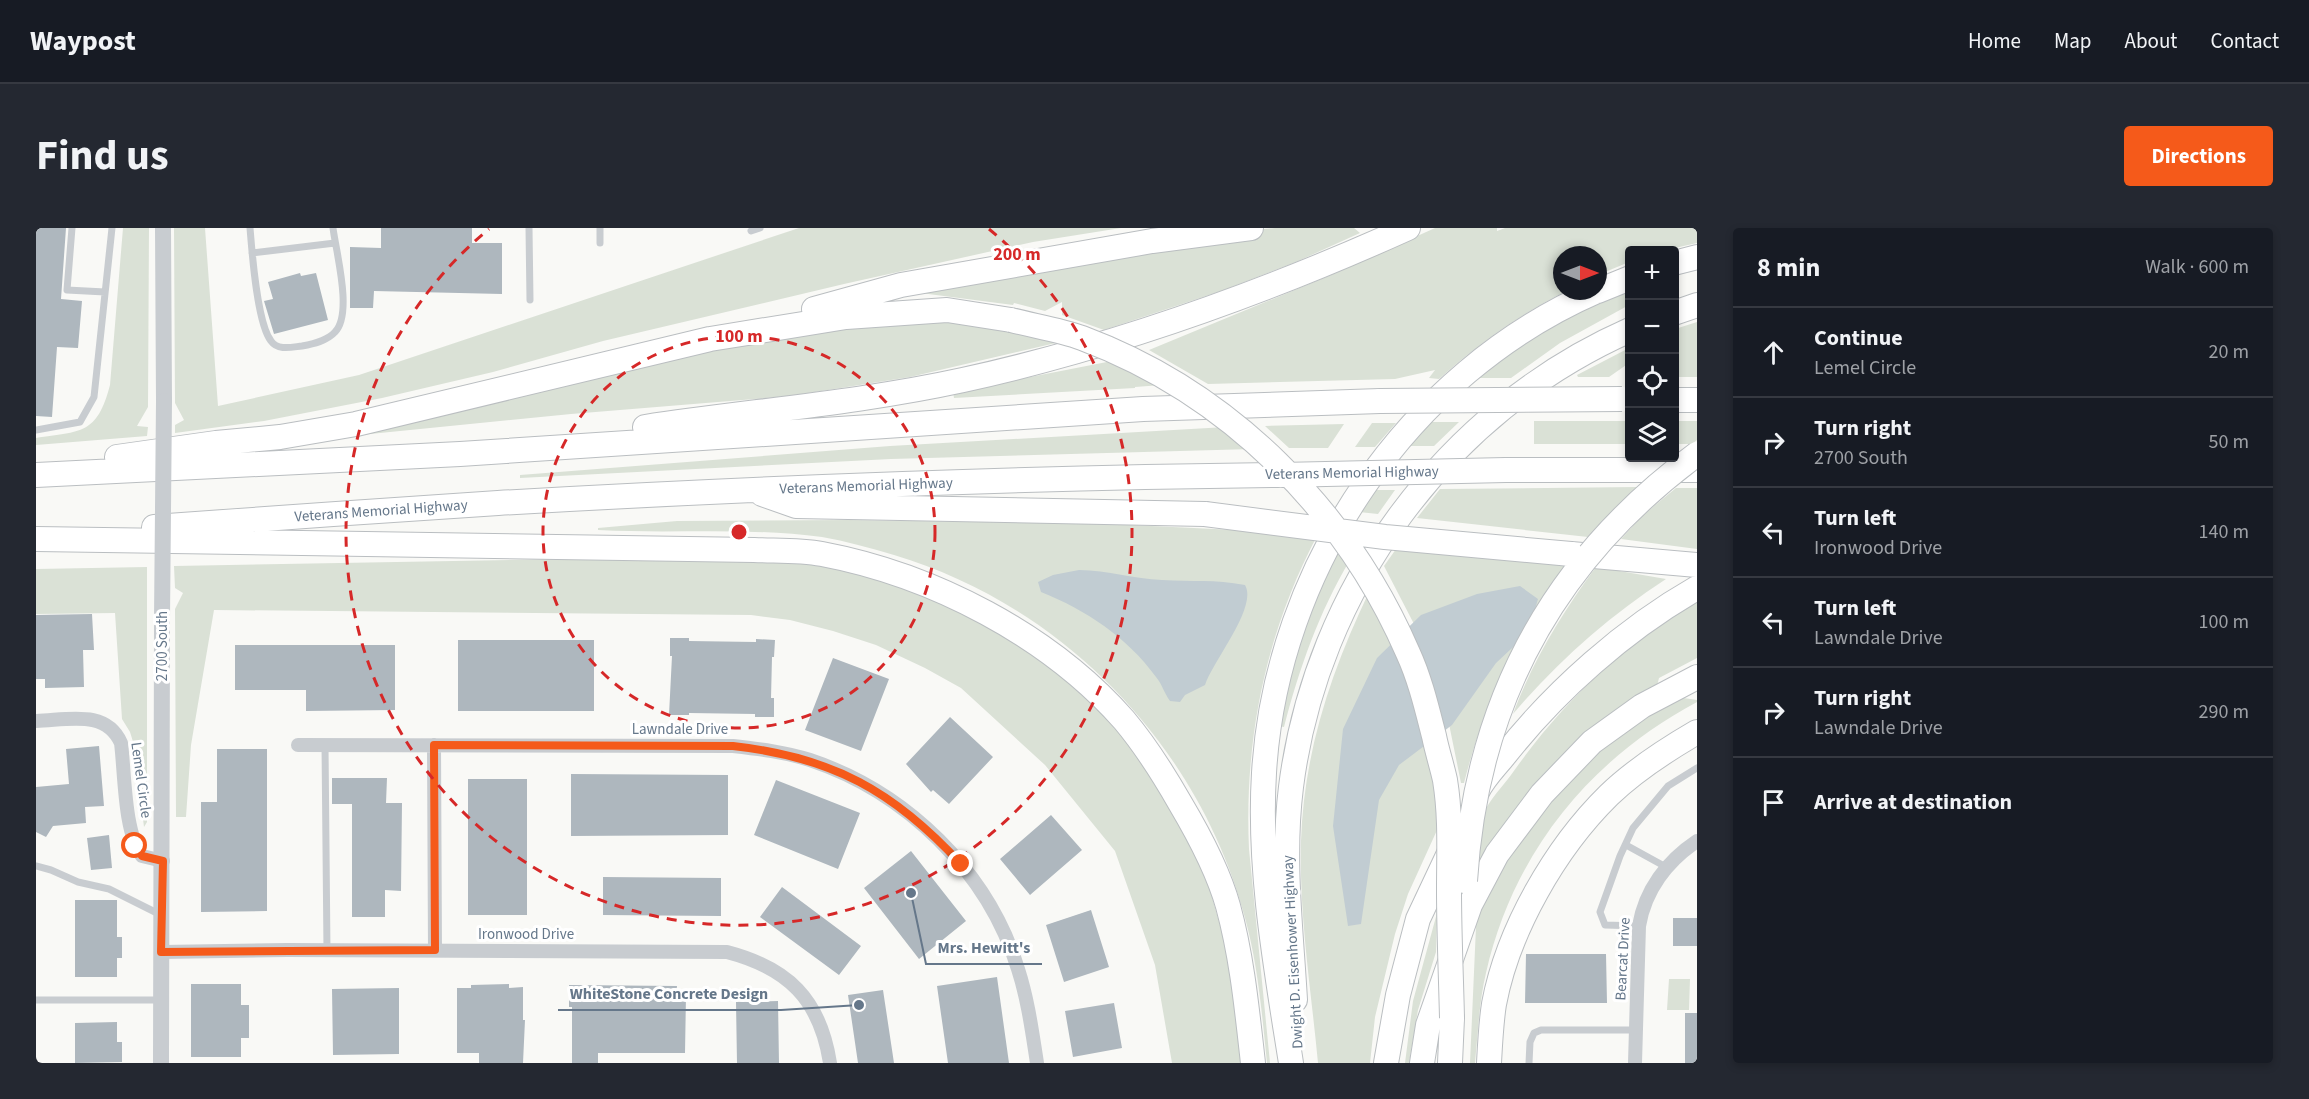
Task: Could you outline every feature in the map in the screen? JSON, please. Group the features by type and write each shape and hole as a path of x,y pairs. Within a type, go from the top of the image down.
{"highway":[{"path":"36,469 216,443 280,437 356,424 710,339 901,285 1152,241 1251,228"},
{"path":"460,454 870,397 1009,369 1145,332 1212,309 1307,272 1408,228"},
{"path":"1679,262 1697,257"},
{"path":"1607,287 1625,280"},
{"path":"1291,1063 1275,961 1263,818 1264,772 1269,725 1278,678 1298,612 1316,568 1340,523 1366,483 1406,431 1491,353 1552,314 1580,300"},
{"path":"1679,311 1697,305"},
{"path":"710,339 846,317 947,310 1011,320 1081,337 1155,370 1240,429 1283,467 1318,506 1383,601 1409,655 1428,712 1445,780 1450,840 1452,1018"},
{"name":"Dwight D. Eisenhower Highway","path":"1299,1063 1287,891 1288,812 1294,766 1304,720 1317,674 1334,631 1355,586 1378,547 1418,492 1449,456 1483,424 1543,379 1579,356 1625,332"},
{"path":"36,475 460,454 1002,417 1250,405 1380,401 1625,399"},
{"path":"1679,400 1697,400"},
{"path":"1450,1063 1452,1018 1472,810 1488,740 1514,673 1549,609 1592,550 1642,498 1697,454"},
{"name":"Veterans Memorial Highway","path":"36,537 495,503 752,490 1059,479 1506,470 1697,470"},
{"path":"752,490 796,506 1205,514 1385,537 1696,571"},
{"path":"36,537 754,550 820,554 877,568 930,585 979,609 1030,639 1082,679 1124,721 1167,779 1201,837 1228,904 1243,977 1253,1063"},
{"path":"1386,1063 1398,995 1418,919 1479,788 1528,725 1590,666 1665,607 1696,571"},
{"path":"1422,1063 1428,1025 1470,905 1497,855 1542,794 1592,742 1642,706 1697,677"},
{"path":"1489,1063 1494,1004 1509,954 1531,902 1557,860 1581,824 1609,795 1639,769 1697,732"}],"street":[{"name":"2700 South","path":"161,1063 163,228"},
{"name":"Lemel Circle","path":"36,721 94,719 106,723 116,732 121,743 131,831 135,846 142,856 163,861"},
{"name":"Lawndale Drive","path":"292,745 733,746 773,751 808,760 869,785 905,810 938,838 982,892 1000,922 1018,968 1028,1003 1037,1063"},
{"path":"434,745 435,950"},
{"name":"Bearcat Drive","path":"1635,1063 1639,926 1646,899 1666,867 1697,841"},
{"name":"Ironwood Drive","path":"161,952 435,950 727,952 753,959 778,972 808,1001 819,1022 830,1063"}],"lane":[{"path":"72,228 67,290 105,292"},
{"path":"36,430 80,422 94,397 112,228"},
{"path":"250,228 254,275 263,320 271,342 279,347 287,348 315,344 335,332 342,321 344,302 333,228"},
{"path":"529,228 530,300"},
{"path":"600,228 600,243"},
{"path":"751,231 760,228"},
{"path":"252,253 335,243"},
{"path":"325,744 327,951"},
{"path":"1639,926 1605,924 1600,912 1633,828 1668,786 1697,768"},
{"path":"1626,845 1666,867"},
{"path":"36,866 78,882 109,890 161,915"},
{"path":"36,1000 161,1000"},
{"path":"1529,1063 1530,1042 1534,1033 1541,1030 1636,1030"}],"shaded area":[{"path":"123,228 149,228 148,407 137,426 148,427 147,436 36,445 36,438 65,434 85,428 93,422 105,401 110,385"},
{"path":"174,228 205,228 218,406 359,375 799,228 1121,228 1033,242 844,284 603,341 493,372 382,398 264,421 175,433 175,425 184,420 175,403"},
{"path":"1275,228 1354,228 1360,233 1296,262 1224,290 1104,330 1062,315 1062,302 1045,311 1014,303 1013,305 913,292 1241,231"},
{"path":"1435,228 1497,228 1497,231 1505,228 1697,228 1697,243 1679,247 1625,246 1625,264 1607,271 1607,246 1553,246 1553,298 1500,331 1439,379 1429,378 1435,370 1395,379 1208,384 1149,350 1331,275"},
{"path":"1625,291 1625,307 1560,343 1511,378 1477,378 1538,334"},
{"path":"960,320 1060,342 910,377 790,396 571,414 350,436 810,325"},
{"path":"1697,322 1697,377 1679,377 1679,328"},
{"path":"1625,350 1625,366 1609,377 1578,377 1577,375"},
{"path":"1112,361 1162,385 954,398 953,392"},
{"path":"1534,421 1625,421 1625,444 1534,444"},
{"path":"1679,421 1697,421 1697,440 1692,444 1679,444"},
{"path":"1430,422 1459,422 1434,446 1408,446"},
{"path":"1372,423 1396,423 1375,447 1355,447"},
{"path":"1344,424 1328,448 1289,448 1265,426"},
{"path":"1226,427 1253,449 891,459 520,478 520,475 890,446"},
{"path":"1637,487 1588,537 1417,518 1440,489"},
{"path":"1676,488 1697,488 1697,549 1621,539 1642,516"},
{"path":"1374,490 1395,490 1378,514 1359,512"},
{"path":"849,520 1110,524 1318,534 1300,571 1272,647 1262,687 1250,767 1249,849 1270,1063 1267,1063 1253,954 1245,918 1224,855 1195,796 1159,741 1116,691 1068,647 1014,609 956,578 894,555 849,543 822,537 766,532 598,530 598,528 677,521"},
{"path":"1401,542 1566,564 1533,615 1504,669 1492,696 1464,783 1461,783 1448,719 1414,624 1384,566"},
{"path":"1336,550 1350,560 1311,641 1284,727 1278,726 1292,662"},
{"path":"768,557 854,570 973,613 1075,685 1121,733 1149,770 1184,828 1209,886 1228,954 1241,1063 1172,1063 1155,965 1115,851 1045,765 961,688 876,645 790,620 751,615 214,610 191,745 186,817 176,817 175,609 183,593 175,588 174,566"},
{"path":"147,567 147,822 144,827 134,745 130,732 122,719 115,613 36,614 36,569"},
{"path":"1596,567 1666,579 1604,624 1566,658 1513,714 1549,638"},
{"path":"1079,570 1173,581 1213,581 1245,585 1247,595 1240,620 1205,685 1185,695 1180,702 1170,701 1145,663 1119,637 1090,616 1041,592 1038,582 1053,575"},
{"path":"1520,586 1538,599 1528,633 1496,663 1452,725 1399,765 1379,800 1361,924 1348,926 1333,826 1343,729 1377,658 1421,615 1477,594"},
{"path":"1369,592 1379,610 1433,773 1438,828 1408,894 1395,934 1375,1017 1370,1063 1318,1063 1302,896 1303,808 1322,713 1343,652"},
{"path":"1697,600 1697,658 1659,678 1657,686 1539,783 1503,826 1479,863 1481,825 1486,808 1551,723 1618,657"},
{"path":"1677,697 1697,700 1697,702 1658,725 1590,781 1536,850 1515,888 1498,929 1480,1006 1475,1063 1470,1063 1477,904 1533,817 1610,741"},
{"path":"1437,913 1436,952 1418,1010 1409,1063 1405,1063 1413,1001"},
{"path":"1669,979 1690,979 1689,1010 1667,1010"}],"building":[{"path":"36,228 66,228 61,299 82,301 78,348 57,347 52,417 36,416"},
{"path":"381,228 472,228 472,243 502,243 502,294 374,291 373,308 350,308 350,247 381,248"},
{"path":"300,273 301,276 316,273 328,320 274,334 264,301 273,299 268,282"},
{"path":"92,614 94,650 83,650 84,687 45,688 45,679 36,679 36,615"},
{"path":"670,638 689,638 689,641 775,640 774,657 772,657 771,698 774,698 774,717 755,717 755,714 669,715 672,656 670,656"},
{"path":"458,640 594,640 594,711 458,711"},
{"path":"235,645 395,645 395,710 306,711 306,690 235,690"},
{"path":"833,658 889,679 861,751 805,730"},
{"path":"950,717 993,757 949,804 933,790 931,792 906,764"},
{"path":"99,746 104,806 85,807 86,823 53,826 46,837 36,832 36,787 69,784 66,749"},
{"path":"217,749 267,749 267,911 201,912 201,802 217,802"},
{"path":"571,774 728,775 728,835 571,836"},
{"path":"332,778 387,778 386,803 402,803 401,891 385,890 385,917 352,917 352,804 332,804"},
{"path":"468,779 527,779 527,915 468,915"},
{"path":"776,780 860,813 838,869 754,835"},
{"path":"1051,815 1082,850 1030,895 1000,859"},
{"path":"109,835 112,868 91,870 87,838"},
{"path":"911,851 966,921 919,959 864,888"},
{"path":"603,877 721,878 721,916 603,915"},
{"path":"782,887 861,946 839,975 760,917"},
{"path":"75,900 117,900 117,937 122,937 122,958 117,958 117,977 75,977"},
{"path":"1091,910 1109,967 1064,982 1046,925"},
{"path":"1673,918 1697,918 1697,946 1673,946"},
{"path":"1526,954 1606,954 1607,1003 1525,1003"},
{"path":"997,977 1009,1063 948,1063 937,986"},
{"path":"191,984 241,984 241,1005 249,1005 249,1038 241,1038 241,1057 191,1057"},
{"path":"509,984 509,988 523,987 523,1020 525,1020 523,1063 479,1063 479,1053 457,1053 457,988 471,988 471,985"},
{"path":"569,985 677,986 676,995 686,995 685,1053 598,1053 598,1063 572,1063 572,1007 569,1007"},
{"path":"399,988 399,1054 333,1055 332,989"},
{"path":"883,990 894,1063 858,1063 848,995"},
{"path":"778,1001 779,1063 737,1063 736,1002"},
{"path":"1114,1003 1122,1048 1073,1057 1065,1011"},
{"path":"1685,1013 1697,1013 1697,1063 1685,1063"},
{"path":"117,1022 117,1042 122,1042 122,1062 75,1063 75,1023"}],"place":[{"name":"Mrs. Hewitt's","path":"911,893"},
{"name":"WhiteStone Concrete Design","path":"859,1005"}],"route":[{"path":"135,846 142,856 163,861 161,952 435,950 434,745 733,746 773,751 808,760 869,785 905,810 938,838 961,864"}]}
